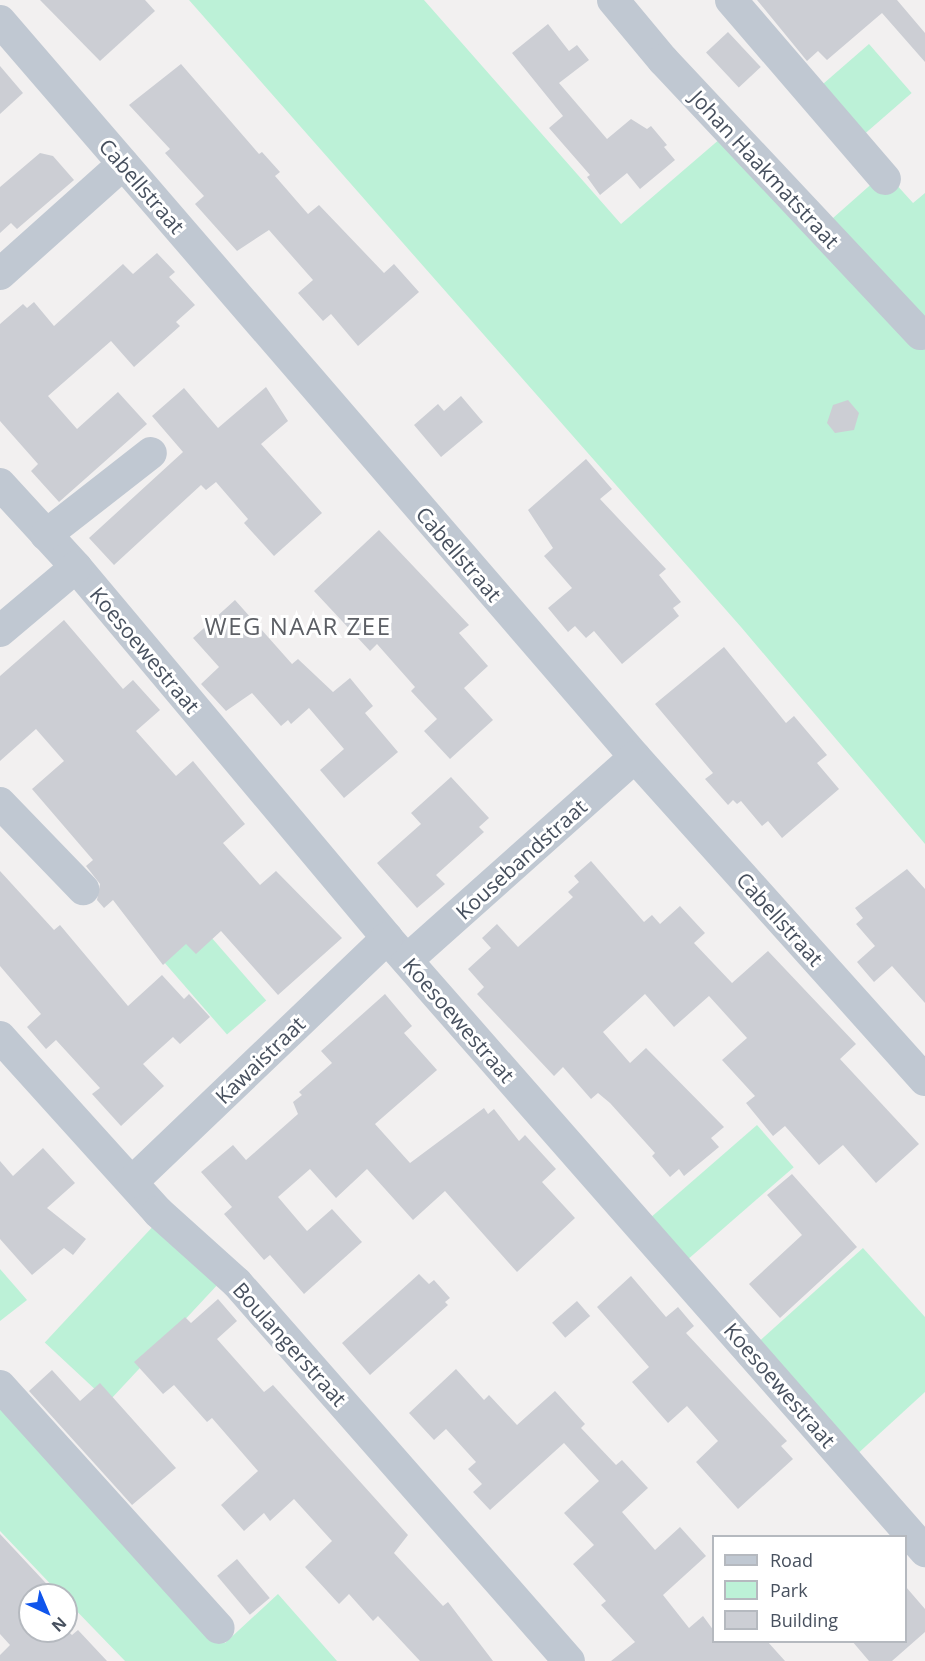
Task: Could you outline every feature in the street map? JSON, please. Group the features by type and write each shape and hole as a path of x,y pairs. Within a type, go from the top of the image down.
{"street":[{"name":"Johan Haakmatstraat","path":"614,0 663,60 920,334"},
{"path":"731,0 885,179"},
{"name":"Cabellstraat","path":"0,21 635,757 925,1080"},
{"path":"0,274 123,164"},
{"path":"46,535 151,453"},
{"name":"Koesoewestraat","path":"0,484 75,567 397,949 925,1551"},
{"path":"0,631 75,567"},
{"name":"Kousebandstraat","path":"397,949 635,757"},
{"path":"0,803 83,889"},
{"name":"Kawaistraat","path":"132,1182 397,949"},
{"name":"Boulangerstraat","path":"0,1037 158,1212 237,1283 569,1661"},
{"path":"0,1386 219,1628"}],"green space":[{"path":"189,0 424,0 621,224 735,126 824,226 885,172 913,203 925,193 925,844 741,627"},
{"path":"869,44 912,93 845,151 803,102"},
{"path":"198,922 266,1000 227,1035 159,956"},
{"path":"757,1125 794,1167 683,1264 646,1221"},
{"path":"158,1221 222,1280 108,1402 45,1342"},
{"path":"863,1248 925,1317 925,1392 854,1457 754,1346"},
{"path":"0,1269 27,1300 0,1321"},
{"path":"0,1401 225,1643 278,1594 337,1661 125,1661 78,1612 78,1583 50,1583 0,1531"}],"building":[{"path":"40,0 145,0 155,11 100,61"},
{"path":"757,0 897,0 925,33 925,62 882,13 827,60 818,51 807,61"},
{"path":"548,24 569,51 577,45 589,60 559,83 607,139 631,119 647,129 651,126 667,145 664,147 675,160 640,189 627,173 600,195 587,177 590,175 549,128 563,116 512,53"},
{"path":"728,32 761,67 739,88 706,52"},
{"path":"181,64 259,154 262,152 280,172 275,176 308,214 319,205 384,273 394,264 419,292 358,346 331,314 323,321 298,293 313,280 269,230 237,251 195,204 204,196 165,153 170,149 129,105"},
{"path":"0,66 23,93 0,114"},
{"path":"40,153 53,156 74,180 17,229 11,223 0,233 0,187"},
{"path":"157,253 175,272 169,277 195,305 176,322 180,326 134,367 111,341 48,396 77,429 118,392 147,424 59,502 31,471 38,464 0,421 0,324 23,304 27,308 34,302 54,326 123,264 133,274"},
{"path":"266,387 288,421 261,444 322,513 274,556 244,523 248,519 216,482 206,490 201,485 114,565 89,538 183,452 152,416 184,388 218,428"},
{"path":"461,396 483,422 441,457 414,425 438,404 444,411"},
{"path":"848,400 859,413 854,430 835,433 827,423 833,405"},
{"path":"586,459 612,489 600,499 666,569 659,575 681,602 673,608 679,616 622,664 594,631 586,638 575,626 568,632 548,608 572,588 544,556 553,548 528,510"},
{"path":"379,530 469,625 459,633 488,666 464,688 493,720 450,759 424,731 437,719 411,691 415,687 377,644 370,651 314,591"},
{"path":"235,600 292,664 298,659 333,692 350,678 373,706 365,713 398,752 344,798 320,770 344,749 309,708 291,724 288,720 281,726 252,693 226,711 201,684 219,667 193,638"},
{"path":"64,620 123,689 133,680 160,710 136,731 176,776 193,761 245,824 223,843 260,885 276,871 342,938 278,995 221,931 196,954 186,944 163,965 113,900 104,908 97,900 100,884 86,866 93,860 32,789 64,761 36,729 0,761 0,676"},
{"path":"724,647 786,723 794,716 827,755 817,763 839,789 782,838 768,821 762,826 741,801 737,804 733,800 728,805 705,779 713,773 655,704"},
{"path":"451,777 489,818 479,827 484,832 436,875 445,884 417,908 377,863 421,824 411,813"},
{"path":"591,861 644,922 652,915 660,924 680,906 705,933 694,943 732,983 768,951 856,1044 840,1059 919,1144 876,1183 843,1145 819,1165 785,1126 773,1136 746,1103 755,1096 722,1060 747,1038 709,996 674,1027 645,994 603,1032 630,1063 646,1048 724,1127 711,1138 719,1147 684,1176 679,1169 670,1177 652,1156 655,1153 610,1103 598,1093 591,1099 563,1067 554,1076 477,994 484,987 468,969 491,948 482,938 497,924 518,947 573,897 568,892 579,882 574,876"},
{"path":"907,869 925,889 925,1003 892,966 874,982 857,962 875,946 856,924 863,918 855,908"},
{"path":"0,871 54,930 60,925 128,1006 162,975 184,999 189,994 210,1017 180,1044 173,1037 143,1064 164,1086 121,1126 92,1094 100,1088 56,1040 46,1049 27,1027 41,1014 0,966"},
{"path":"385,994 412,1026 404,1033 437,1070 375,1124 410,1163 484,1108 488,1114 494,1109 519,1141 525,1135 556,1169 542,1182 575,1218 517,1272 445,1191 413,1220 367,1169 336,1198 310,1169 278,1197 307,1231 332,1209 362,1242 304,1294 270,1255 264,1260 224,1214 232,1207 201,1172 233,1145 246,1160 298,1114 293,1102 302,1095 299,1092 332,1063 321,1051"},
{"path":"43,1148 75,1183 47,1208 86,1239 73,1255 64,1248 32,1275 0,1239 0,1161 13,1176"},
{"path":"792,1174 857,1247 780,1318 749,1284 802,1235 767,1195"},
{"path":"419,1274 429,1284 434,1280 450,1298 445,1302 448,1305 370,1375 342,1343"},
{"path":"631,1276 666,1317 678,1307 694,1326 686,1333 787,1441 781,1446 793,1459 738,1509 696,1462 718,1441 687,1406 668,1423 632,1382 649,1367 597,1307"},
{"path":"218,1299 237,1321 217,1339 264,1392 273,1385 408,1535 394,1553 443,1606 448,1602 493,1661 420,1661 378,1616 373,1621 349,1594 339,1604 305,1567 332,1541 294,1499 270,1521 264,1513 244,1531 221,1505 258,1471 212,1418 207,1422 174,1385 163,1394 134,1362 185,1317 191,1323"},
{"path":"577,1301 590,1316 565,1338 552,1323"},
{"path":"456,1369 484,1400 489,1395 517,1425 555,1391 585,1424 581,1428 616,1465 622,1460 648,1488 622,1512 655,1550 680,1527 706,1556 663,1595 689,1628 703,1616 712,1628 712,1643 769,1643 785,1661 611,1661 635,1642 601,1605 606,1601 573,1564 594,1545 564,1513 599,1481 564,1443 490,1510 473,1492 482,1484 468,1469 476,1462 446,1429 434,1440 409,1413"},
{"path":"52,1370 80,1401 100,1383 176,1468 132,1505 29,1391"},
{"path":"0,1534 46,1583 18,1583 18,1643 78,1643 78,1630 107,1661 0,1661 0,1655 10,1645 0,1634"},
{"path":"237,1559 270,1598 250,1615 217,1576"},
{"path":"907,1588 925,1609 925,1632 892,1661 869,1661 854,1643 907,1643"}],"district":[{"name":"WEG NAAR ZEE","path":"298,626"}]}
